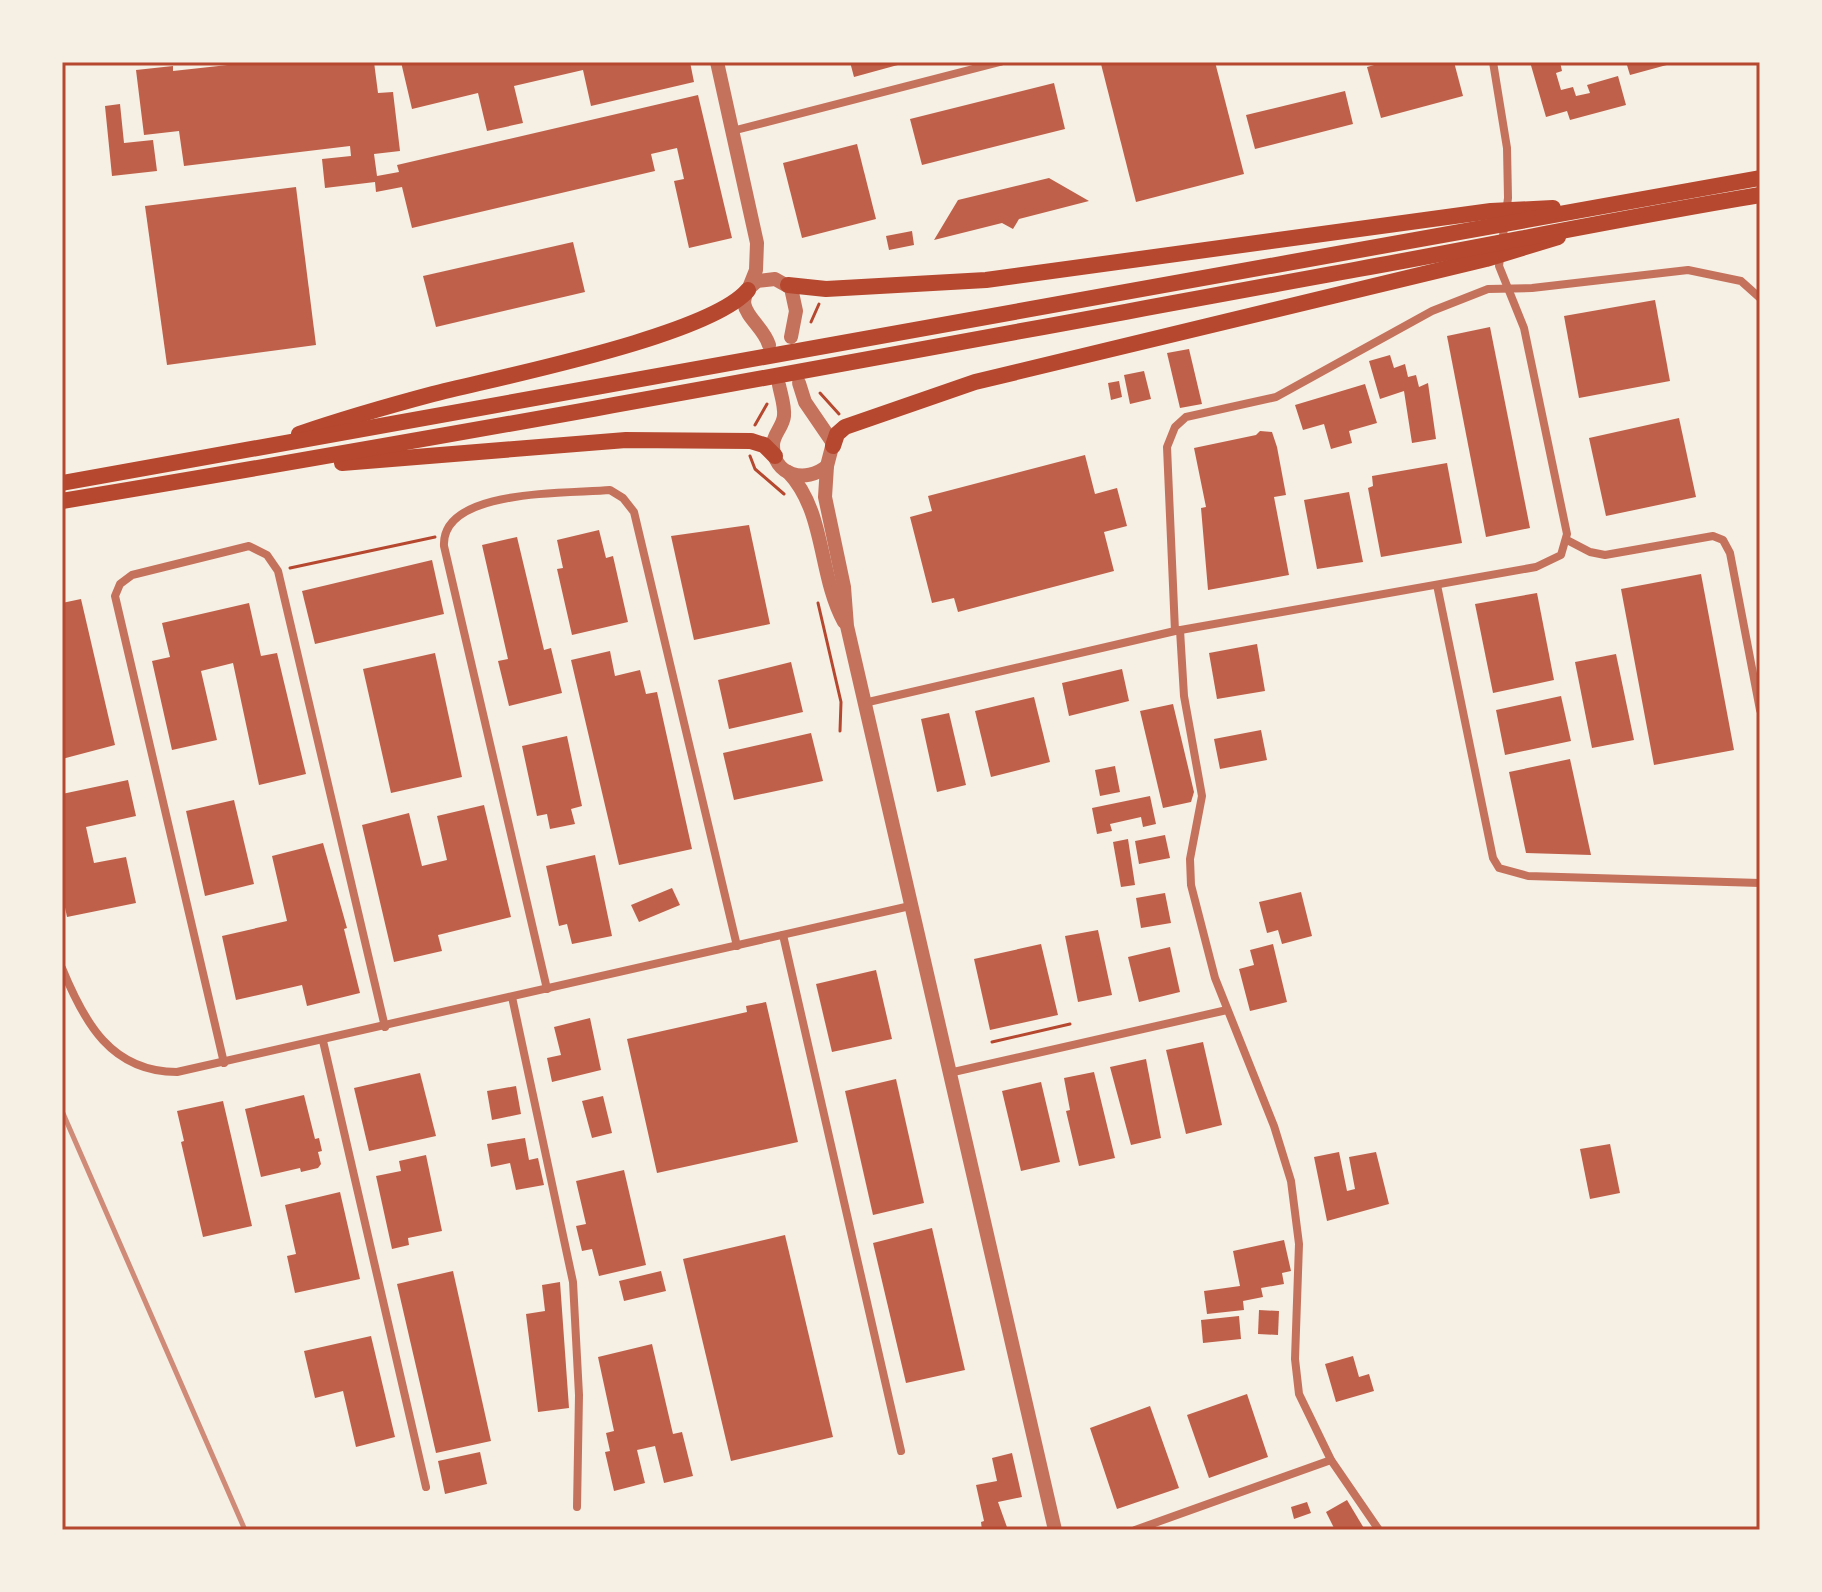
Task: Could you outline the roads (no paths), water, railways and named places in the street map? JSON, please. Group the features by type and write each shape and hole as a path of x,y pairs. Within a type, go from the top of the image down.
{"main road":[{"path":"62,483 814,349 1489,235 1760,178"},
{"path":"62,501 253,470 1366,268 1489,235 1587,215 1760,195"},
{"path":"785,283 826,289 986,280 1489,235"},
{"path":"833,446 840,430 850,425 986,379 1489,235"},
{"path":"237,453 381,407 648,339 725,308 748,290"},
{"path":"253,470 626,440 751,441 764,445 775,456"}],"street":[{"path":"717,62 757,243 756,270 748,290 745,310 769,345"},
{"path":"732,131 1000,62"},
{"path":"864,703 1178,631 1545,564 1564,551 1567,540 1524,328 1499,266 1508,198 1507,139 1493,62"},
{"path":"757,243 770,267 785,283 795,304 791,337"},
{"path":"1379,1530 1331,1460 1304,1408 1297,1377 1299,1244 1291,1181 1270,1114 1215,978 1191,885 1190,859 1202,796 1184,696 1167,447 1180,422 1193,415 1276,397 1451,301 1488,289 1688,270 1741,281 1760,298"},
{"path":"748,290 763,279 785,283"},
{"path":"799,383 805,402 829,433 833,446 827,466 825,497 844,587 847,626 1055,1530"},
{"path":"779,385 784,417 773,439 775,456 803,489 810,503 829,591 847,626"},
{"path":"787,472 809,476 827,466"},
{"path":"547,989 444,535 456,515 477,505 610,490 630,505 639,524 737,946"},
{"path":"1567,540 1590,552 1605,555 1713,536 1723,540 1730,553 1760,710"},
{"path":"224,1063 115,596 120,584 132,575 237,547 258,550 278,571 385,1027"},
{"path":"1437,585 1493,858 1499,868 1518,875 1760,883"},
{"path":"62,968 88,1025 118,1055 171,1072 323,1041 910,906"},
{"path":"783,935 901,1451"},
{"path":"512,997 554,1181 573,1282 579,1382 577,1507"},
{"path":"949,1073 1227,1010"},
{"path":"323,1041 426,1487"},
{"path":"1135,1530 1331,1460"}],"railway":[{"path":"62,1111 245,1530"}]}
